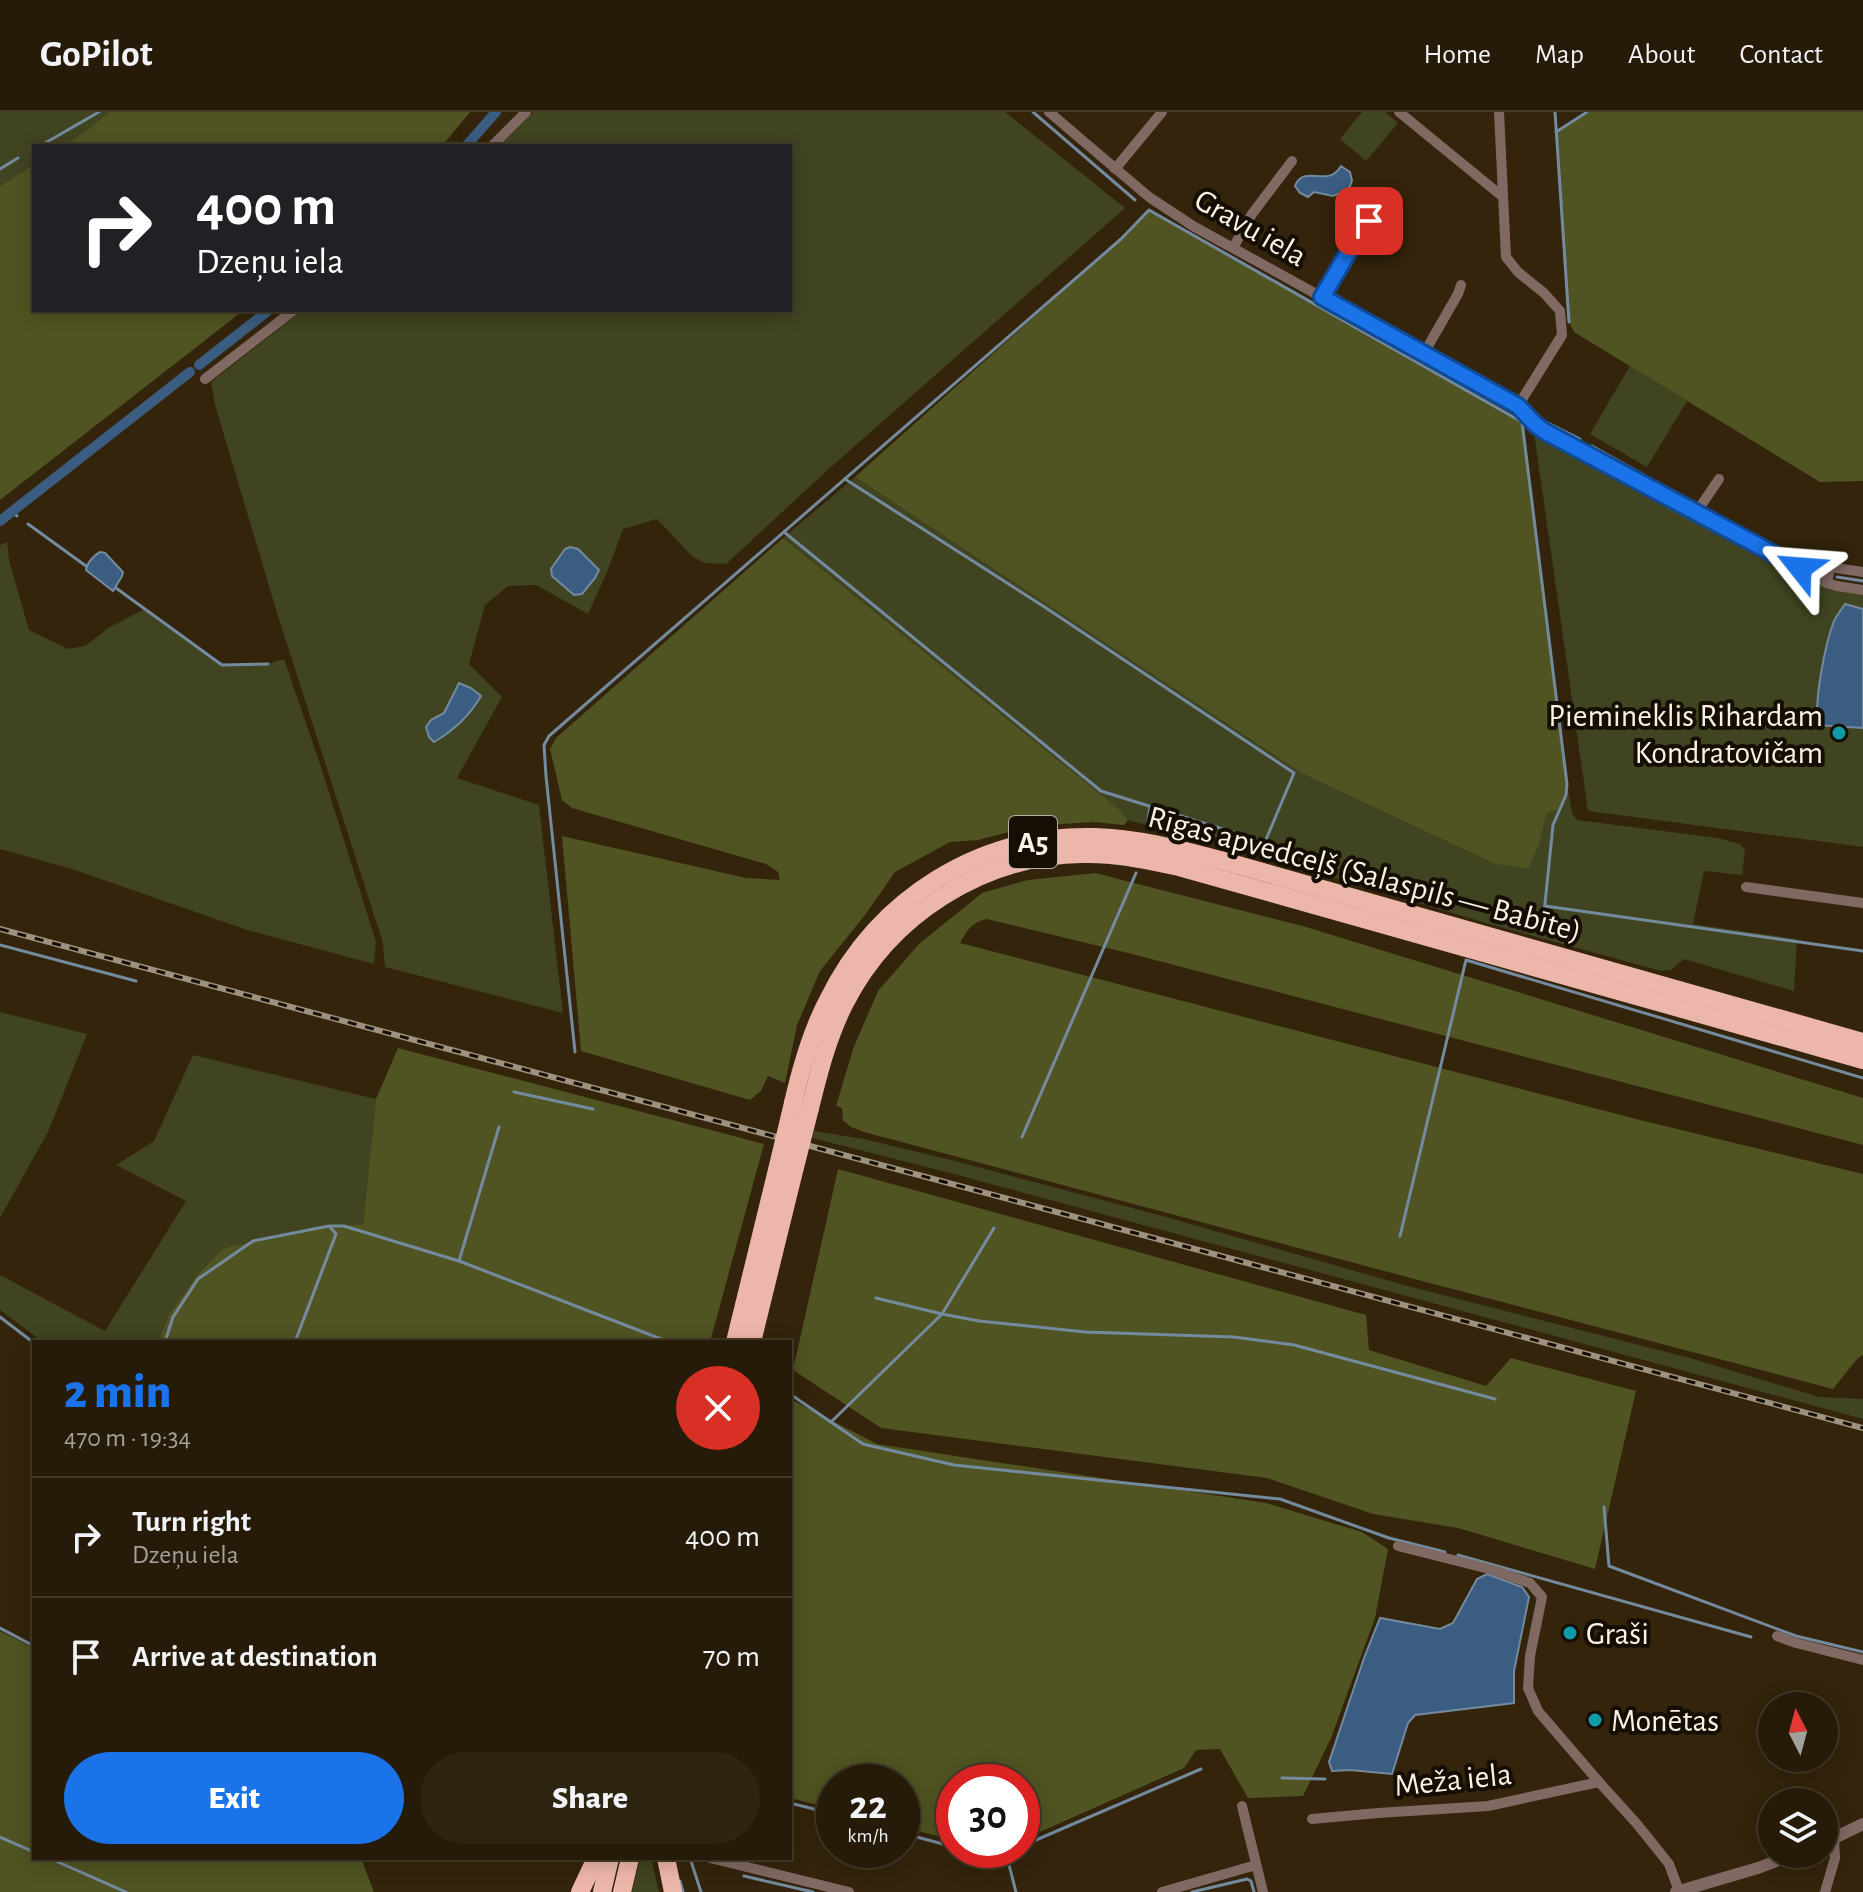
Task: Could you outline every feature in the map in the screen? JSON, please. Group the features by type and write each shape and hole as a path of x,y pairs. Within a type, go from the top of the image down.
{"highway":[{"name":"Rīgas apvedceļš (Salaspils — Babīte)","path":"752,1340 801,1106 807,1050 827,1001 852,960 891,914 939,877 981,856 1026,843 1068,838 1124,839 1176,848 1863,1042"},
{"name":"Rīgas apvedceļš (Salaspils — Babīte)","path":"801,1106 843,1006 870,963 895,935 924,909 971,879 1017,862 1074,854 1117,855 1179,867 1863,1060"},
{"name":"Rīgas apvedceļš (Salaspils — Babīte)","path":"736,1340 785,1172"},
{"path":"580,1892 595,1860"},
{"path":"602,1892 610,1860"},
{"path":"622,1892 630,1860"},
{"path":"666,1860 673,1892"}],"street":[{"path":"494,144 526,112"},
{"name":"Gravu iela","path":"1049,112 1149,197 1193,226 1518,406 1544,431 1827,583 1863,590"},
{"path":"1115,169 1162,112"},
{"path":"1399,112 1503,197"},
{"path":"1499,112 1506,257 1560,311 1562,335 1518,406"},
{"path":"1233,248 1252,214 1292,161"},
{"path":"1322,297 1369,221"},
{"path":"1424,353 1461,285"},
{"path":"205,379 291,312"},
{"path":"1696,513 1719,479"},
{"path":"1827,583 1830,567 1863,572"},
{"path":"1746,887 1863,903"},
{"path":"1398,1546 1493,1570 1530,1583 1536,1589 1542,1597 1530,1656 1528,1688 1538,1711 1669,1864 1678,1891 1758,1868"},
{"path":"1777,1636 1863,1660"},
{"name":"Meža iela","path":"1312,1819 1488,1806 1599,1782"},
{"path":"1242,1806 1263,1892"},
{"path":"1838,1836 1863,1824"},
{"path":"718,1860 849,1892"},
{"path":"1162,1892 1256,1865"},
{"path":"1825,1892 1832,1868"}],"green space":[{"path":"0,112 109,112 65,144 32,144 32,165 0,186"},
{"path":"109,112 470,112 444,144 65,144"},
{"path":"533,112 1005,112 1125,208 831,467 726,564 705,563 692,556 657,519 623,529 588,614 536,585 508,586 485,605 469,664 502,697 457,778 539,805 563,1013 385,967 383,943 277,613 215,405 211,382 300,312 792,312 792,144 501,144"},
{"path":"1362,112 1385,112 1398,123 1366,161 1340,139"},
{"path":"1587,112 1863,112 1863,481 1820,482 1574,332 1569,322 1556,132"},
{"path":"32,165 32,312 241,312 0,500 0,186"},
{"path":"1149,210 1522,422 1567,784 1566,795 1559,809 1547,813 1539,845 1528,868 1495,864 1303,774 855,477 1120,240"},
{"path":"1630,366 1687,401 1647,467 1590,434"},
{"path":"1534,433 1832,590 1863,595 1863,847 1588,811"},
{"path":"855,477 1303,774 1495,864 1539,845 1547,813 1566,795 1567,784 1572,813 1577,820 1718,838 1740,844 1745,850 1742,875 1704,871 1693,924 1797,939 1794,991 1684,959 1671,970 1661,971 1128,820 1120,810 783,538"},
{"path":"783,538 1120,810 1128,820 1124,825 1093,822 1033,826 978,840 950,842 895,872 820,971 797,1025 785,1083 768,1076 761,1091 750,1100 581,1051 562,836 746,878 780,880 778,872 766,864 572,808 562,800 550,749 556,738"},
{"path":"7,542 9,560 29,630 68,649 85,646 110,627 145,609 222,665 268,664 284,659 376,942 374,964 247,930 75,870 0,849 0,545"},
{"path":"1095,873 1306,927 1863,1098 1863,1145 987,919 970,927 960,943 1640,1120 1863,1174 1863,1355 1833,1389 864,1132 843,1120 842,1108 836,1106 853,1049 878,991 919,944 982,893 1028,880"},
{"path":"0,1012 87,1034 48,1132 0,1218"},
{"path":"398,1048 764,1144 711,1340 159,1340 169,1314 197,1275 224,1248 314,1228 363,1224 376,1099"},
{"path":"193,1055 376,1099 363,1224 314,1228 224,1248 197,1275 169,1314 159,1340 40,1340 0,1310 0,1275 105,1331 186,1201 116,1165 154,1141"},
{"path":"814,1131 864,1139 955,1161 1404,1285 1690,1358 1819,1397 1863,1399 1863,1419 812,1138"},
{"path":"838,1169 1366,1315 1369,1350 1486,1386 1511,1358 1636,1391 1595,1569 1458,1528 1373,1514 1267,1478 881,1428 793,1370"},
{"path":"792,1400 877,1444 1266,1503 1362,1532 1388,1549 1375,1618 1331,1738 1303,1796 1248,1798 1220,1749 1196,1750 1184,1768 1040,1832 1040,1764 936,1764 936,1836 920,1832 920,1764 816,1764 816,1804 792,1798"},
{"path":"0,1631 32,1647 32,1860 362,1860 374,1892 0,1892"},
{"path":"640,1860 651,1860 659,1892 632,1892"}],"water":[{"path":"1341,166 1350,172 1352,181 1348,191 1333,196 1314,192 1308,197 1295,186 1304,176 1330,176"},
{"path":"565,549 578,549 599,570 582,594 574,595 552,576 551,569"},
{"path":"100,552 105,553 123,572 113,591 86,570"},
{"path":"1845,604 1863,609 1863,728 1818,725 1824,658 1834,621"},
{"path":"459,683 481,696 460,722 434,742 426,727 431,720 444,713"},
{"path":"1487,1574 1522,1587 1529,1597 1514,1671 1514,1703 1415,1715 1408,1723 1392,1774 1332,1771 1329,1762 1380,1618 1440,1629 1453,1623 1477,1579"}],"waterway":[{"path":"43,144 99,112"},
{"path":"468,144 496,112"},
{"path":"1033,112 1135,200"},
{"path":"1555,112 1569,322"},
{"path":"1556,132 1587,112"},
{"path":"0,169 18,158"},
{"path":"575,1052 546,776 544,745 549,736 1121,239 1149,210 1522,422 1567,784 1566,795 1553,825 1542,933"},
{"path":"199,365 266,312"},
{"path":"0,521 190,372"},
{"path":"1546,422 1580,439"},
{"path":"1592,446 1694,503"},
{"path":"845,479 1294,773 1262,849"},
{"path":"1707,510 1822,571"},
{"path":"12,512 17,516"},
{"path":"28,524 86,566"},
{"path":"784,532 1101,791 1264,842"},
{"path":"1837,577 1863,581"},
{"path":"116,588 222,665 268,664"},
{"path":"1147,826 1150,807"},
{"path":"1022,1137 1136,873"},
{"path":"1545,906 1863,951"},
{"path":"0,945 136,981"},
{"path":"1400,1236 1466,960 1863,1078"},
{"path":"514,1092 593,1109"},
{"path":"459,1261 499,1127"},
{"path":"166,1340 173,1317 198,1279 253,1241 329,1226 344,1226 459,1261 664,1340"},
{"path":"296,1340 336,1234 330,1227"},
{"path":"831,1422 942,1314 994,1228"},
{"path":"876,1298 979,1321 1085,1332 1234,1337 1294,1345 1495,1399"},
{"path":"0,1317 32,1341"},
{"path":"792,1395 863,1444 954,1465 1280,1499 1389,1538 1445,1552"},
{"path":"1604,1507 1609,1566 1796,1636 1863,1652"},
{"path":"1458,1555 1751,1637"},
{"path":"0,1628 32,1645"},
{"path":"1040,1838 1201,1769"},
{"path":"1282,1778 1325,1779"},
{"path":"792,1804 816,1810"},
{"path":"0,1837 32,1851"},
{"path":"920,1838 936,1842"},
{"path":"54,1860 126,1892"},
{"path":"691,1860 701,1892"},
{"path":"1010,1868 1016,1892"},
{"path":"744,1876 813,1892"},
{"path":"1192,1892 1247,1879 1251,1881 1254,1892"},
{"path":"680,1881 683,1892"}],"railway":[{"path":"0,929 1863,1428"}],"place":[{"name":"Piemineklis Rihardam Kondratovičam","path":"1839,733"},
{"name":"Graši","path":"1570,1633"},
{"name":"Monētas","path":"1595,1720"}],"route":[{"path":"1369,221 1322,297 1518,406 1544,431 1800,568"}]}
